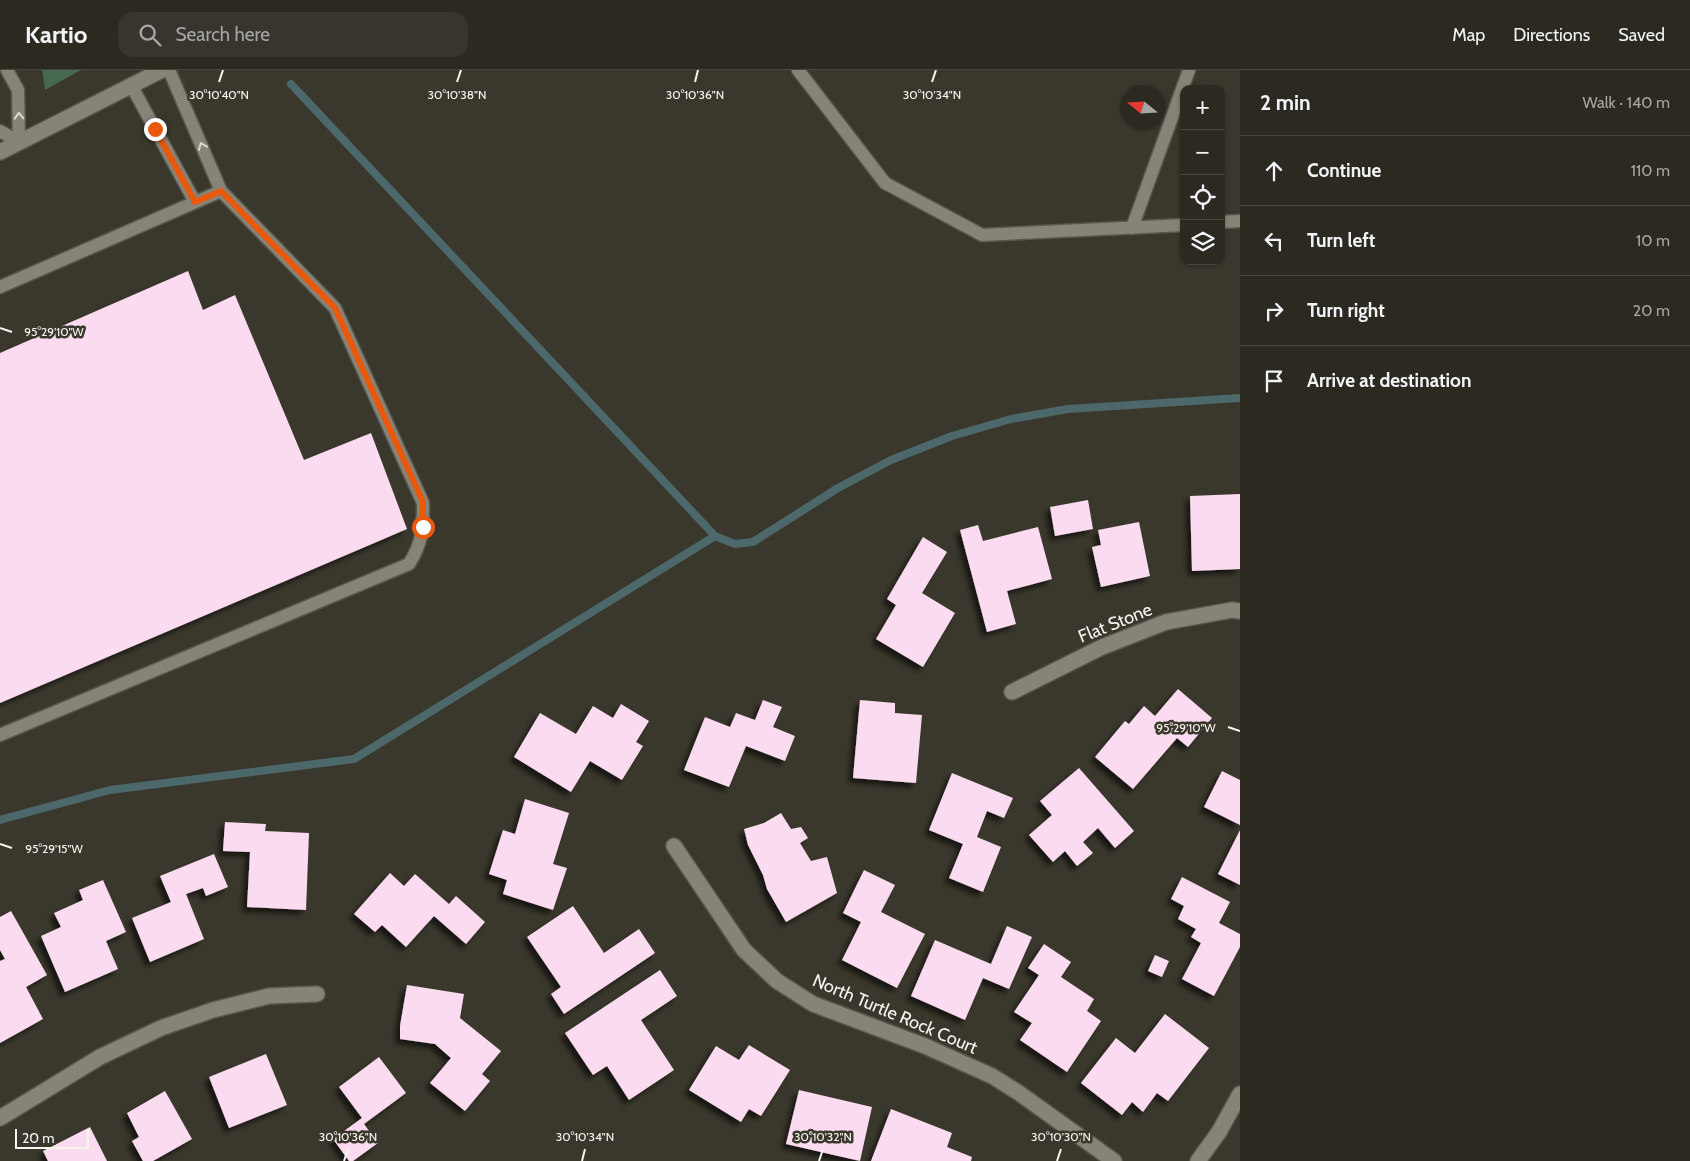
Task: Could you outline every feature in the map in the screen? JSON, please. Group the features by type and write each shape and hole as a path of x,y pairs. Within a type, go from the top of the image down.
{"street":[{"path":"0,152 162,70"},
{"name":"Flat Stone","path":"1012,692 1102,647 1166,622 1232,610 1240,611"},
{"name":"North Turtle Rock Court","path":"674,846 744,950 777,981 813,1004 925,1046 992,1076 1114,1161"},
{"path":"0,1118 100,1057 161,1028 213,1010 269,996 317,994"},
{"path":"1198,1161 1219,1132 1240,1094"}],"lane":[{"path":"8,70 18,90 20,142"},
{"path":"0,735 409,564 418,550 423,527 423,502 335,308 221,191 169,70"},
{"path":"798,70 885,183 982,235 1180,225"},
{"path":"1132,228 1189,70"},
{"path":"131,85 195,202"},
{"path":"0,131 20,142"},
{"path":"0,287 221,191"},
{"path":"1225,222 1240,221"}],"green space":[{"path":"42,70 81,70 45,90"}],"building":[{"path":"188,271 203,310 235,295 304,460 371,433 407,529 0,703 0,353"},
{"path":"1240,494 1240,569 1192,571 1190,496"},
{"path":"1088,500 1093,529 1055,536 1050,507"},
{"path":"1139,522 1150,576 1101,587 1092,547 1101,545 1098,530"},
{"path":"978,525 983,541 1038,527 1052,579 1007,591 1016,624 987,632 960,530"},
{"path":"923,537 947,552 922,593 955,613 923,667 876,639 896,605 887,599"},
{"path":"1178,689 1212,718 1188,747 1177,738 1133,789 1095,757 1125,721 1129,724 1144,706 1155,716"},
{"path":"763,700 782,707 773,727 795,736 785,761 746,746 729,787 684,770 705,717 730,727 736,713 755,720"},
{"path":"860,700 895,703 895,713 922,715 916,783 853,778"},
{"path":"621,704 649,721 636,742 643,746 622,780 590,761 571,792 514,757 540,713 576,734 593,706 613,718"},
{"path":"1079,768 1134,831 1115,848 1098,828 1083,842 1093,853 1077,866 1065,851 1053,862 1029,835 1052,815 1040,801"},
{"path":"1222,771 1240,780 1240,825 1204,807"},
{"path":"952,773 1013,798 1004,818 987,811 977,837 1001,847 983,892 949,878 963,844 929,830"},
{"path":"525,799 569,813 553,864 567,868 553,910 503,894 507,880 489,874 503,830 515,834"},
{"path":"781,813 791,829 801,827 808,838 800,843 811,861 827,857 837,893 786,922 767,889 763,875 748,845 744,829 764,823"},
{"path":"225,822 266,824 265,831 309,833 306,910 247,907 250,852 223,851"},
{"path":"1240,830 1240,885 1218,874"},
{"path":"214,854 228,887 206,896 203,888 186,894 204,939 150,962 132,918 171,902 160,876"},
{"path":"864,870 895,885 881,912 925,934 897,988 842,960 861,922 843,913"},
{"path":"390,873 404,886 415,874 449,904 456,896 485,922 466,944 434,916 406,947 382,925 375,932 354,914"},
{"path":"1182,877 1230,902 1219,923 1240,934 1240,947 1214,996 1182,979 1201,943 1191,937 1196,929 1178,919 1184,906 1171,899"},
{"path":"103,880 126,932 106,941 118,969 65,992 41,936 61,927 54,913 83,900 79,890"},
{"path":"573,906 604,953 639,929 655,953 564,1014 551,994 561,987 527,937"},
{"path":"11,911 47,975 26,987 43,1019 0,1043 0,961 5,959 0,950 0,917"},
{"path":"1007,926 1032,937 1009,989 983,978 965,1020 911,996 935,940 991,964"},
{"path":"1044,944 1071,962 1061,977 1094,999 1087,1011 1101,1021 1067,1072 1020,1040 1032,1023 1014,1012 1039,975 1028,968"},
{"path":"1155,955 1169,961 1162,977 1148,971"},
{"path":"660,970 677,996 641,1020 674,1070 629,1100 607,1066 593,1075 565,1033"},
{"path":"407,985 464,994 460,1018 501,1051 482,1074 490,1081 465,1111 430,1083 451,1058 435,1044 400,1039 400,1026"},
{"path":"1165,1014 1209,1048 1168,1101 1157,1093 1143,1112 1132,1102 1122,1115 1081,1083 1116,1038 1135,1053"},
{"path":"749,1045 790,1070 761,1116 749,1109 741,1122 689,1090 716,1046 739,1060"},
{"path":"266,1054 287,1105 229,1128 209,1077"},
{"path":"379,1057 406,1093 364,1124 378,1143 353,1161 349,1161 333,1139 362,1118 339,1087"},
{"path":"799,1090 872,1107 860,1161 786,1144"},
{"path":"165,1091 192,1139 153,1161 143,1161 132,1141 139,1137 127,1113"},
{"path":"891,1109 952,1133 947,1147 972,1157 971,1161 871,1161"},
{"path":"90,1127 107,1161 48,1161 43,1151"}],"waterway":[{"path":"291,84 715,536 735,544 753,542 838,488 891,460 952,436 1011,419 1068,409 1240,398"},
{"path":"0,820 110,790 354,759 715,536"}],"route":[{"path":"155,129 195,202 221,191 335,308 423,502 423,527"}]}
